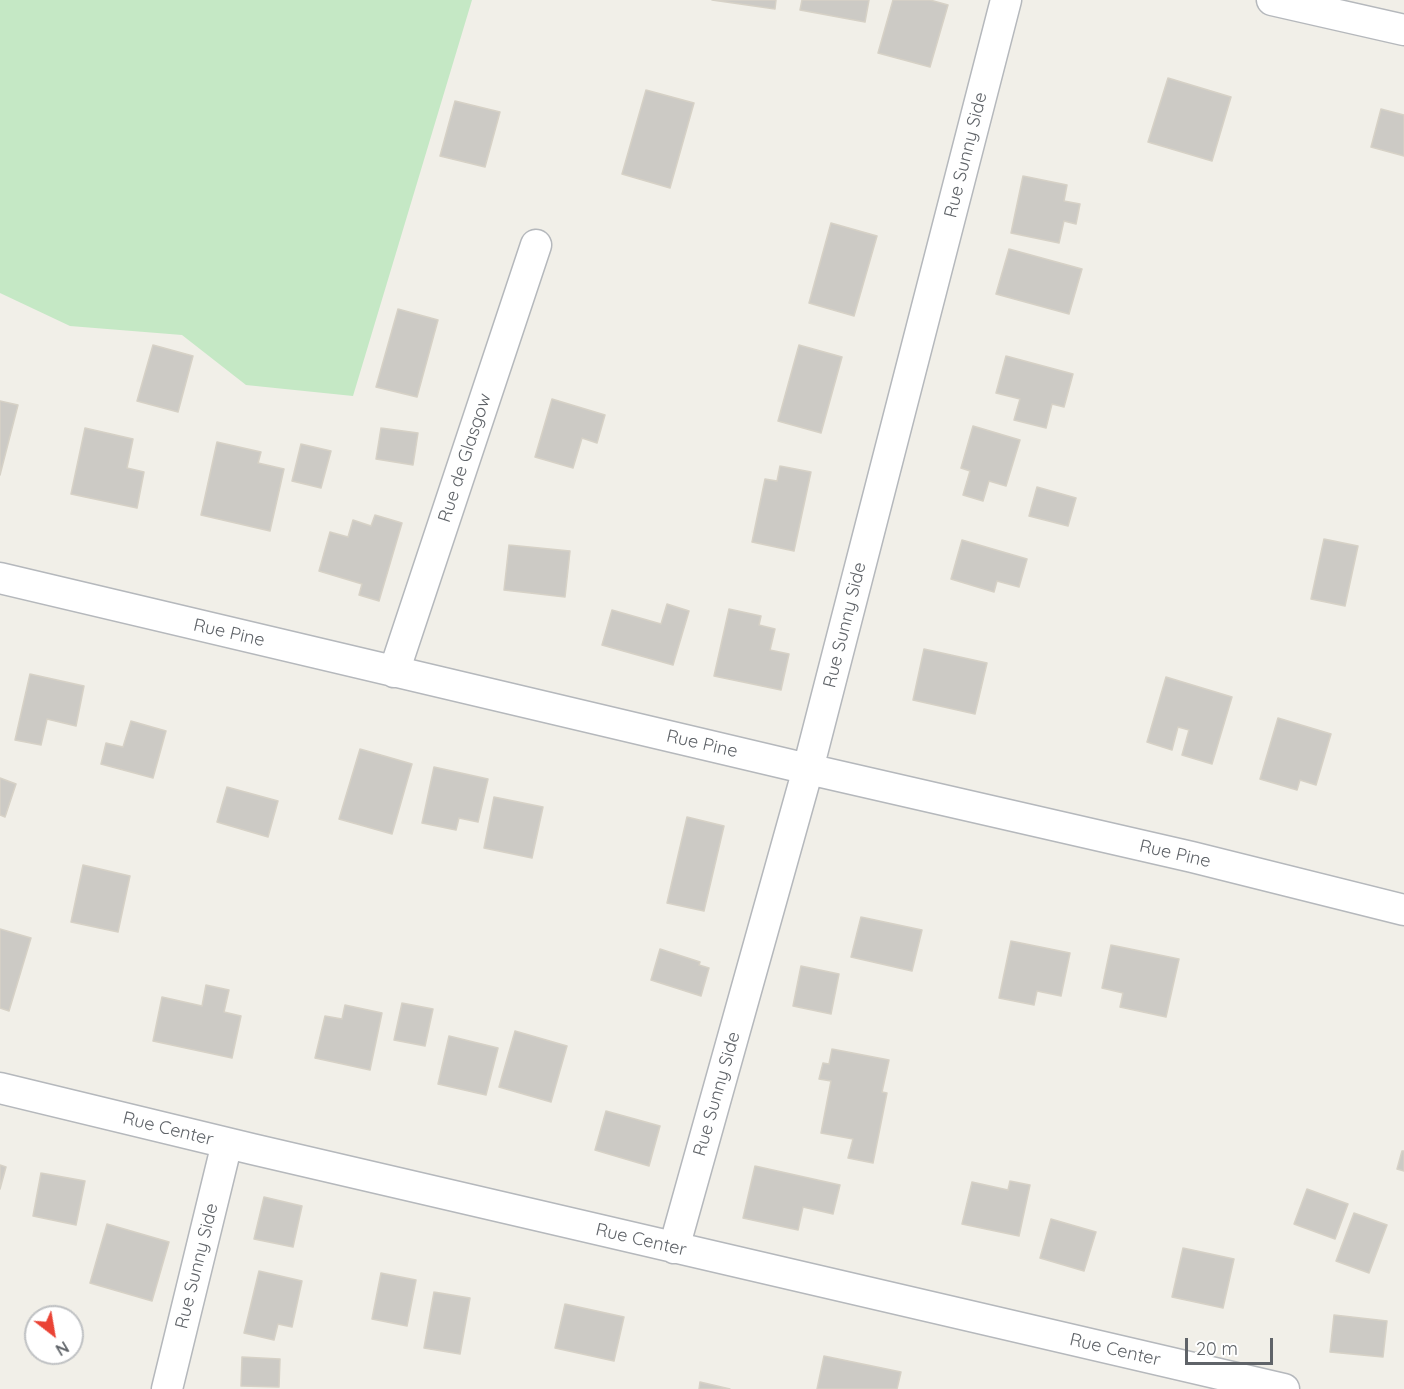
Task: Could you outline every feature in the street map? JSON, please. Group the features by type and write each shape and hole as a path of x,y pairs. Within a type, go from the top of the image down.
{"street":[{"name":"Rue Sunny Side","path":"674,1248 808,769 1006,0"},
{"path":"1272,0 1404,30"},
{"name":"Rue de Glasgow","path":"394,672 536,245"},
{"name":"Rue Pine","path":"0,578 808,769 1192,857 1404,910"},
{"name":"Rue Center","path":"0,1088 674,1248 1284,1389"},
{"name":"Rue Sunny Side","path":"167,1389 227,1143"}],"green space":[{"path":"0,0 472,0 353,396 246,385 182,335 70,326 0,293"}],"building":[{"path":"712,0 776,0 775,9"},
{"path":"802,0 869,0 865,22 800,10"},
{"path":"893,0 930,0 948,5 930,67 878,53"},
{"path":"1168,78 1231,97 1212,161 1148,142"},
{"path":"646,90 694,103 670,188 622,174"},
{"path":"455,101 500,112 485,167 440,156"},
{"path":"1381,109 1404,115 1404,156 1371,147"},
{"path":"1023,176 1067,185 1064,201 1080,204 1076,224 1064,221 1059,243 1011,233"},
{"path":"831,223 877,236 854,316 809,303"},
{"path":"1009,249 1082,269 1069,314 996,294"},
{"path":"398,309 438,320 417,397 376,387"},
{"path":"153,345 193,356 178,412 137,401"},
{"path":"799,345 842,357 821,433 778,421"},
{"path":"1006,356 1073,374 1064,407 1052,404 1046,428 1014,420 1020,399 996,393"},
{"path":"552,399 605,415 597,443 582,438 573,468 535,457"},
{"path":"0,401 18,405 0,475"},
{"path":"973,426 1020,440 1006,486 989,481 983,501 963,495 970,471 961,468"},
{"path":"85,428 133,439 127,468 144,472 137,508 71,494"},
{"path":"381,428 418,433 413,465 376,459"},
{"path":"217,442 261,452 258,463 284,469 270,531 201,515"},
{"path":"301,444 331,451 321,488 292,481"},
{"path":"780,466 811,472 794,551 752,542 765,479 777,481"},
{"path":"1037,487 1076,498 1068,526 1029,516"},
{"path":"375,515 402,523 379,601 359,595 362,584 319,571 330,532 348,537 353,520 371,526"},
{"path":"1324,539 1358,546 1345,606 1311,599"},
{"path":"962,540 1027,559 1019,587 997,581 994,592 951,579"},
{"path":"509,545 570,551 565,597 504,590"},
{"path":"667,604 689,611 673,665 602,645 612,610 661,624"},
{"path":"729,609 761,616 759,625 775,629 770,650 789,654 781,690 714,676"},
{"path":"924,649 987,663 975,714 913,700"},
{"path":"30,674 84,686 76,726 47,719 41,745 15,740"},
{"path":"1166,677 1232,697 1212,764 1182,755 1189,730 1178,727 1172,750 1147,742"},
{"path":"1278,718 1331,734 1316,785 1300,780 1297,790 1260,779"},
{"path":"131,721 166,731 153,778 101,764 106,743 123,747"},
{"path":"360,749 412,764 392,834 339,819"},
{"path":"434,767 488,779 478,822 459,818 456,830 422,823"},
{"path":"0,778 16,784 5,817 0,815"},
{"path":"227,787 278,801 268,837 217,822"},
{"path":"494,797 543,807 532,858 484,848"},
{"path":"687,817 724,826 704,911 667,903"},
{"path":"83,865 130,876 118,932 71,922"},
{"path":"861,917 922,930 912,971 851,957"},
{"path":"0,929 31,938 9,1011 0,1008"},
{"path":"1011,941 1070,953 1061,996 1037,991 1034,1005 999,998"},
{"path":"1111,945 1179,959 1166,1017 1120,1007 1123,993 1102,988"},
{"path":"660,949 700,962 699,965 709,968 701,996 651,980"},
{"path":"801,966 839,974 831,1014 793,1006"},
{"path":"206,985 229,990 224,1012 241,1016 232,1058 153,1041 162,997 202,1006"},
{"path":"402,1003 433,1009 425,1046 394,1040"},
{"path":"345,1005 382,1013 370,1070 315,1058 325,1016 342,1019"},
{"path":"515,1031 567,1046 551,1102 499,1087"},
{"path":"449,1036 498,1048 486,1095 438,1084"},
{"path":"832,1049 889,1060 882,1092 887,1093 873,1163 848,1158 853,1139 821,1133 831,1081 819,1079 823,1063 829,1064"},
{"path":"606,1111 660,1126 649,1166 595,1150"},
{"path":"1402,1151 1404,1151 1404,1171 1397,1169"},
{"path":"0,1165 6,1167 0,1189"},
{"path":"755,1166 840,1185 833,1214 803,1207 798,1230 743,1218"},
{"path":"41,1173 85,1181 76,1225 33,1216"},
{"path":"1010,1181 1030,1185 1019,1236 962,1224 972,1182 1008,1190"},
{"path":"1307,1189 1348,1204 1335,1239 1294,1224"},
{"path":"264,1197 302,1206 293,1247 254,1239"},
{"path":"1354,1213 1387,1225 1369,1273 1336,1261"},
{"path":"1051,1219 1096,1232 1084,1271 1040,1258"},
{"path":"107,1224 169,1242 152,1301 90,1283"},
{"path":"1183,1248 1234,1259 1223,1308 1172,1297"},
{"path":"259,1271 302,1281 292,1327 278,1324 274,1340 244,1333"},
{"path":"381,1273 416,1280 407,1326 372,1319"},
{"path":"434,1292 470,1298 460,1354 424,1348"},
{"path":"565,1304 624,1317 614,1361 555,1348"},
{"path":"1334,1315 1387,1321 1383,1357 1330,1352"},
{"path":"824,1356 901,1372 897,1389 817,1389"},
{"path":"242,1357 280,1359 279,1387 241,1386"},
{"path":"700,1382 730,1389 699,1389"}]}
